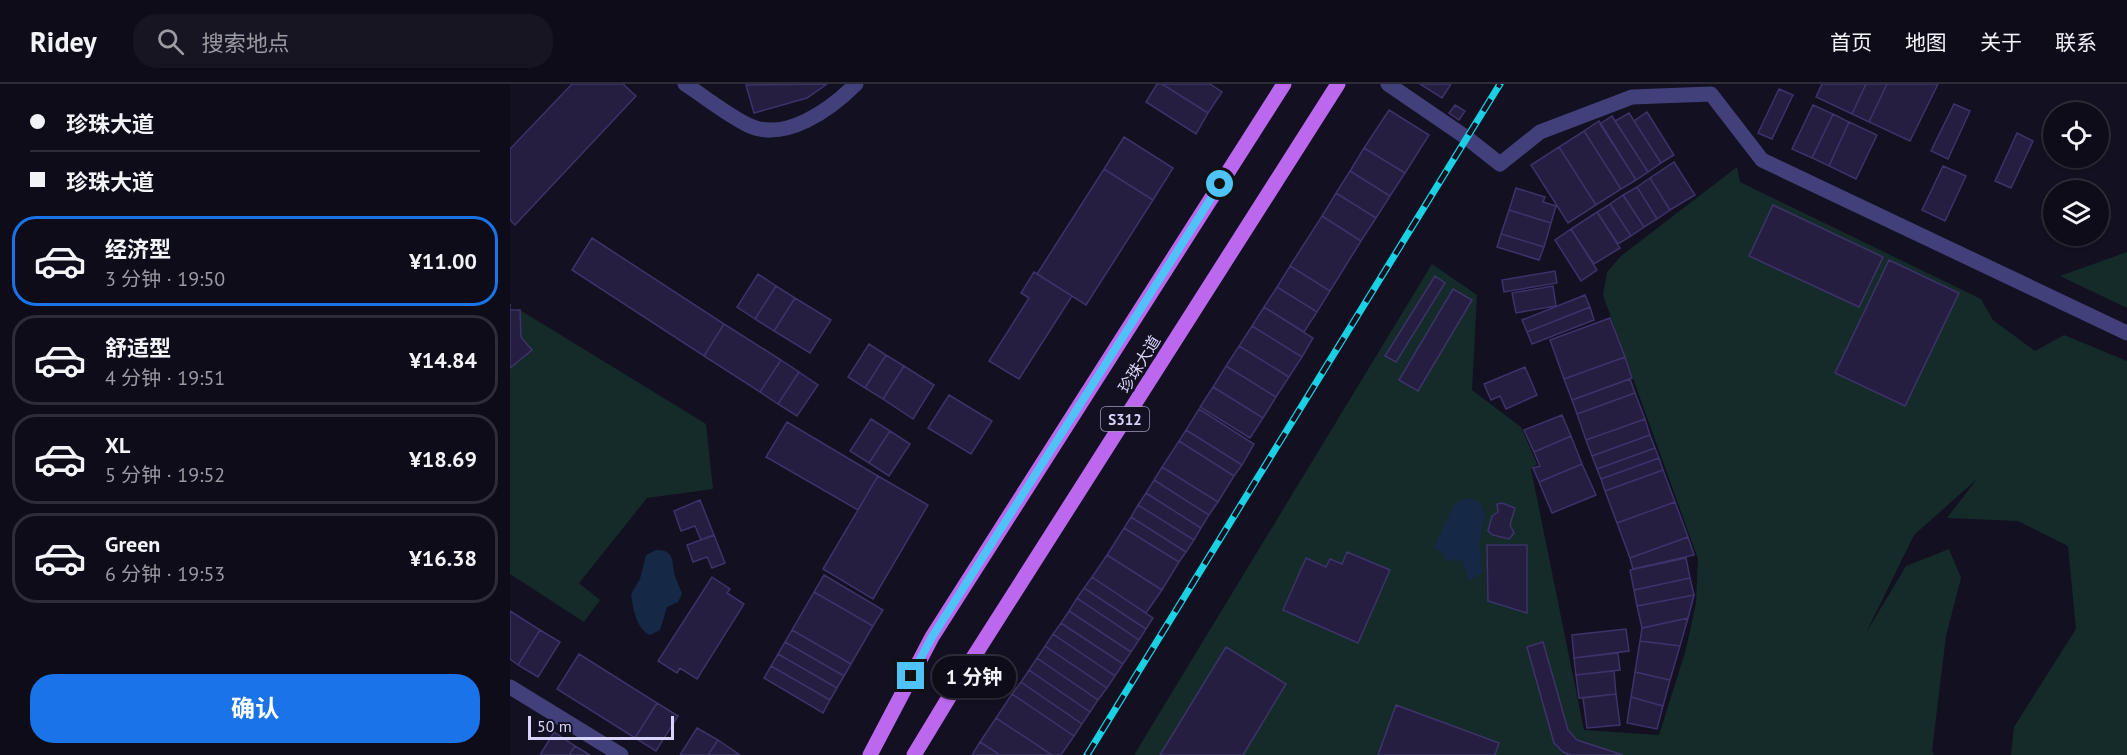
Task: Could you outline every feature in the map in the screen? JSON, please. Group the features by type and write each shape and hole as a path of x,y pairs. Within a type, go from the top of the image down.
{"main road":[{"name":"珍珠大道","path":"870,755 932,637 1284,84"},
{"name":"珍珠大道","path":"914,755 971,661 1338,84"}],"street":[{"path":"685,84 750,126 775,129 806,121 838,102 856,84"},
{"path":"1388,84 1467,138 1500,164 1540,132 1632,97 1710,94 1762,160 2127,333"},
{"path":"510,687 621,755"}],"green space":[{"path":"1737,167 1740,182 1981,299 1993,320 2035,351 2064,335 2127,361 2127,755 2011,755 2014,727 2076,629 2068,546 2018,521 1947,518 1977,479 1914,535 1866,633 1906,566 1949,549 1961,578 1946,636 1932,751 1934,755 1134,755 1432,264 1477,295 1472,390 1521,427 1537,464 1531,469 1584,730 1659,735 1686,649 1696,603 1698,559 1603,295 1607,272 1621,256"},
{"path":"2127,252 2127,308 2060,276"},
{"path":"520,310 706,424 713,489 647,498 579,583 600,600 584,622 510,574 510,368 532,350 521,337"}],"water":[{"path":"1469,498 1480,503 1485,515 1479,543 1483,572 1469,581 1462,561 1454,559 1448,562 1442,552 1434,547 1455,503"},
{"path":"656,550 667,552 672,558 675,576 682,594 678,602 667,607 660,630 650,635 638,623 631,594 640,579 646,555"}],"building":[{"path":"572,84 623,84 636,96 515,225 510,220 510,149"},
{"path":"827,84 807,98 754,113 746,85"},
{"path":"1157,84 1162,84 1208,113 1196,134 1146,102"},
{"path":"1162,84 1210,84 1222,92 1208,113"},
{"path":"1420,84 1451,84 1442,98"},
{"path":"1822,84 1866,84 1852,114 1816,97"},
{"path":"1866,84 1887,84 1869,122 1852,114"},
{"path":"1887,84 1938,84 1910,141 1869,122"},
{"path":"1779,89 1793,95 1772,139 1758,133"},
{"path":"1954,104 1970,111 1948,159 1931,151"},
{"path":"1455,105 1465,111 1459,120 1449,113"},
{"path":"1813,105 1833,114 1812,158 1792,149"},
{"path":"1389,110 1429,135 1405,173 1364,148"},
{"path":"1647,112 1674,155 1661,163 1634,121"},
{"path":"1629,113 1661,163 1648,172 1615,121"},
{"path":"1833,114 1849,122 1829,166 1812,158"},
{"path":"1612,116 1648,172 1636,180 1600,124"},
{"path":"1599,121 1636,180 1621,189 1584,131"},
{"path":"1849,122 1877,135 1856,179 1829,166"},
{"path":"1584,131 1621,189 1596,205 1559,147"},
{"path":"2017,133 2033,141 2011,188 1995,181"},
{"path":"1124,137 1173,168 1153,200 1104,169"},
{"path":"1559,147 1596,205 1568,223 1531,165"},
{"path":"1364,148 1405,173 1390,196 1350,171"},
{"path":"1674,162 1695,195 1670,210 1650,178"},
{"path":"1943,166 1966,176 1945,221 1922,210"},
{"path":"1104,169 1153,200 1086,305 1037,274"},
{"path":"1350,171 1390,196 1376,218 1336,193"},
{"path":"1650,178 1670,210 1657,219 1637,187"},
{"path":"1637,187 1657,219 1644,227 1623,195"},
{"path":"1516,188 1545,197 1543,202 1556,206 1551,223 1509,210"},
{"path":"1336,193 1376,218 1361,241 1322,216"},
{"path":"1623,195 1644,227 1631,236 1610,204"},
{"path":"1610,204 1631,236 1618,244 1597,212"},
{"path":"1773,205 1883,257 1859,307 1749,256"},
{"path":"1509,210 1551,223 1544,247 1501,234"},
{"path":"1597,212 1620,248 1594,264 1571,229"},
{"path":"1322,216 1361,241 1330,291 1290,266"},
{"path":"1571,229 1597,270 1581,281 1555,240"},
{"path":"1501,234 1544,247 1539,260 1497,247"},
{"path":"592,238 724,324 704,356 572,270"},
{"path":"1889,260 1959,293 1905,406 1835,373"},
{"path":"1290,266 1330,291 1317,312 1277,287"},
{"path":"1555,271 1557,283 1504,292 1502,280"},
{"path":"1034,272 1072,296 1019,379 989,361 1029,298 1021,293"},
{"path":"758,274 776,286 755,319 737,307"},
{"path":"1435,276 1445,283 1396,362 1385,356"},
{"path":"776,286 795,298 774,331 755,319"},
{"path":"1553,286 1556,306 1516,313 1512,293"},
{"path":"1277,287 1317,312 1304,332 1264,307"},
{"path":"1453,289 1472,300 1418,391 1399,380"},
{"path":"1585,295 1590,307 1527,332 1522,320"},
{"path":"795,298 831,320 810,353 774,331"},
{"path":"1264,307 1313,338 1302,357 1252,326"},
{"path":"1590,307 1594,320 1532,344 1527,332"},
{"path":"510,310 520,310 521,337 532,350 510,368"},
{"path":"1610,318 1625,357 1564,379 1550,340"},
{"path":"724,324 781,360 760,392 704,356"},
{"path":"1252,326 1302,357 1289,377 1239,346"},
{"path":"869,344 886,355 865,388 848,377"},
{"path":"1239,346 1289,377 1276,397 1226,366"},
{"path":"886,355 904,366 883,399 865,388"},
{"path":"1625,357 1632,378 1572,400 1564,379"},
{"path":"781,360 799,372 778,404 760,392"},
{"path":"904,366 934,385 913,419 883,399"},
{"path":"1226,366 1276,397 1263,418 1213,387"},
{"path":"1525,367 1537,395 1506,409 1500,396 1491,400 1484,384"},
{"path":"799,372 818,385 797,416 778,404"},
{"path":"1630,379 1635,393 1577,414 1572,400"},
{"path":"1213,387 1263,418 1250,438 1200,407"},
{"path":"1635,393 1645,419 1586,440 1577,414"},
{"path":"949,395 992,421 971,454 928,428"},
{"path":"1199,409 1254,444 1242,465 1186,430"},
{"path":"1562,415 1571,436 1534,452 1524,430"},
{"path":"871,419 890,431 869,463 850,451"},
{"path":"1645,419 1650,435 1592,456 1586,440"},
{"path":"787,422 878,476 858,510 766,457"},
{"path":"1186,430 1242,465 1234,476 1179,441"},
{"path":"890,431 910,444 889,476 869,463"},
{"path":"1650,435 1655,448 1597,469 1592,456"},
{"path":"1571,436 1582,464 1539,482 1533,468 1540,466 1534,452"},
{"path":"1179,441 1234,476 1218,502 1162,467"},
{"path":"1655,448 1659,458 1601,479 1597,469"},
{"path":"1659,458 1663,470 1605,491 1601,479"},
{"path":"1582,464 1596,495 1552,513 1539,482"},
{"path":"1162,467 1218,502 1209,515 1154,480"},
{"path":"1663,470 1675,502 1617,523 1605,491"},
{"path":"878,476 928,505 873,599 823,569"},
{"path":"1154,480 1209,515 1201,528 1146,493"},
{"path":"1146,493 1201,528 1194,540 1138,505"},
{"path":"700,500 714,535 701,540 695,526 681,531 674,511"},
{"path":"1675,502 1688,537 1630,558 1617,523"},
{"path":"1502,503 1515,508 1510,525 1514,533 1509,539 1493,535 1488,531 1492,516 1498,512 1497,504"},
{"path":"1138,505 1194,540 1186,552 1131,517"},
{"path":"1131,517 1186,552 1179,562 1124,528"},
{"path":"1124,528 1179,562 1162,590 1107,555"},
{"path":"714,535 725,563 712,568 707,557 693,562 687,545"},
{"path":"1688,537 1694,555 1633,569 1630,558"},
{"path":"1487,545 1527,545 1527,613 1488,601"},
{"path":"1347,552 1390,570 1358,643 1283,610 1306,558 1326,567 1330,559 1342,564"},
{"path":"1107,555 1162,590 1146,613 1092,577"},
{"path":"1686,558 1690,578 1634,590 1630,570"},
{"path":"824,575 883,610 873,626 814,592"},
{"path":"712,577 730,589 727,593 744,604 697,679 680,668 677,673 658,661"},
{"path":"1092,577 1153,618 1146,629 1084,588"},
{"path":"1690,578 1694,595 1637,606 1634,590"},
{"path":"1084,588 1146,629 1139,640 1077,598"},
{"path":"814,592 873,626 851,664 792,630"},
{"path":"1694,595 1688,618 1642,628 1637,606"},
{"path":"1077,598 1139,640 1131,652 1069,611"},
{"path":"510,611 540,630 518,665 510,659"},
{"path":"1069,611 1131,652 1123,664 1061,623"},
{"path":"1688,618 1680,646 1640,641 1642,628"},
{"path":"1061,623 1123,664 1115,676 1053,634"},
{"path":"1626,629 1629,651 1574,658 1572,635"},
{"path":"540,630 560,642 538,677 518,665"},
{"path":"792,630 851,664 844,676 785,642"},
{"path":"1053,634 1115,676 1107,688 1045,646"},
{"path":"1640,641 1680,646 1670,680 1635,672"},
{"path":"785,642 844,676 837,688 778,654"},
{"path":"1543,642 1568,730 1577,740 1623,755 1571,755 1563,752 1554,743 1527,647"},
{"path":"1045,646 1107,688 1098,700 1037,658"},
{"path":"1226,647 1286,684 1243,755 1160,755"},
{"path":"1618,653 1620,670 1576,675 1574,658"},
{"path":"579,654 657,703 635,738 557,689"},
{"path":"778,654 837,688 830,700 771,666"},
{"path":"1037,658 1098,700 1090,712 1029,670"},
{"path":"771,666 830,700 823,713 764,678"},
{"path":"1029,670 1090,712 1082,724 1021,682"},
{"path":"1614,671 1616,694 1579,698 1576,675"},
{"path":"1635,672 1670,680 1663,706 1631,697"},
{"path":"1021,682 1082,724 1074,736 1012,694"},
{"path":"1012,694 1074,736 1061,755 1052,755 996,718"},
{"path":"1616,694 1620,725 1587,728 1583,698"},
{"path":"1631,697 1663,706 1657,729 1627,723"},
{"path":"657,703 678,716 656,751 635,738"},
{"path":"1396,705 1499,743 1495,755 1378,755"},
{"path":"996,718 1052,755 1000,755 980,742"},
{"path":"697,728 718,740 708,755 680,755"},
{"path":"554,732 575,746 569,755 540,755"},
{"path":"718,740 740,755 708,755"},
{"path":"980,742 1000,755 972,755"},
{"path":"575,746 590,755 569,755"}],"railway":[{"path":"1087,755 1500,84"}],"route":[{"path":"911,676 932,637 1220,184"}]}
